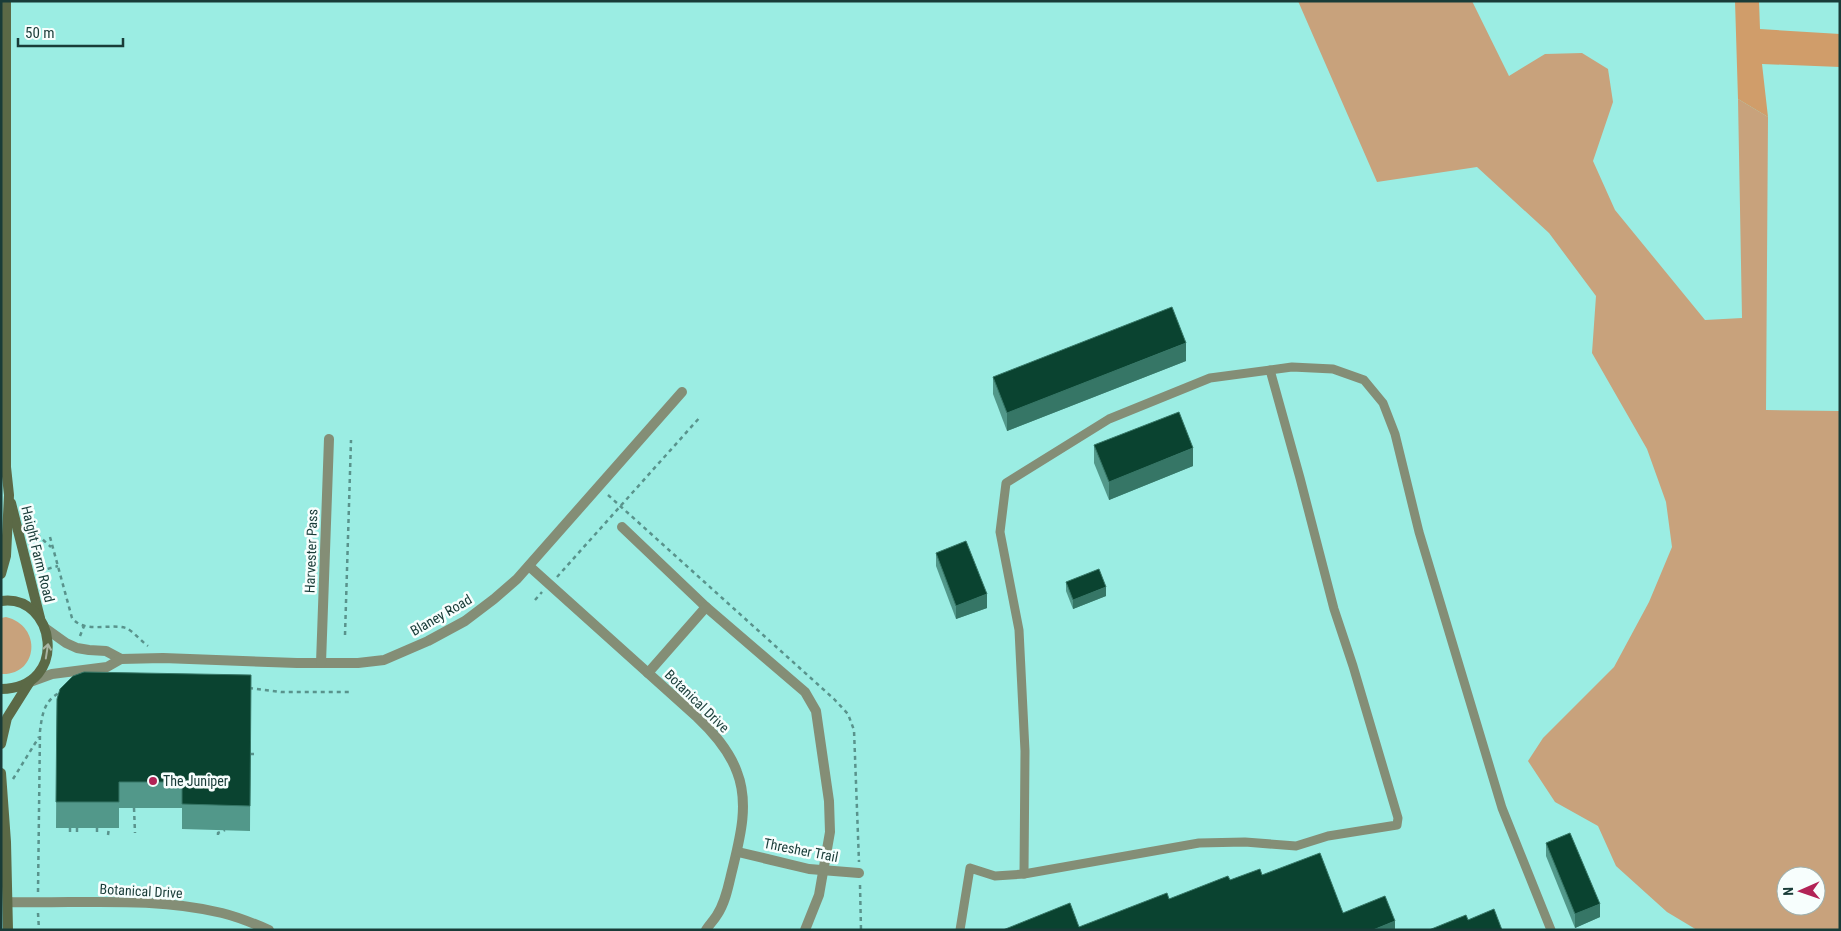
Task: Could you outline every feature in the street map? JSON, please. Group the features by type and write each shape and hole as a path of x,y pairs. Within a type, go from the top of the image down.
{"street":[{"name":"Haight Farm Road","path":"1,744 7,718 29,683 43,668 49,643 9,495 6,467 6,1"},
{"name":"Blaney Road","path":"29,683 52,674 107,667 121,659 163,658 321,663 358,663 384,660 465,621 494,599 529,566 682,392"},
{"name":"Harvester Pass","path":"321,663 329,439"},
{"name":"Haight Farm Road","path":"1,574 6,556 9,495"},
{"path":"622,527 706,607 805,692 816,711 829,801 830,832 819,895 805,930"},
{"name":"Botanical Drive","path":"529,566 697,716 715,735 728,753 738,774 742,796 742,828 738,852 726,894 718,914 706,930"},
{"path":"1,601 18,603 31,609 43,624"},
{"path":"648,673 706,607"},
{"name":"Blaney Road","path":"43,624 66,643 77,648 106,651 121,659"},
{"path":"1,689 12,689 29,683"},
{"path":"1,773 6,842 4,902 8,930"},
{"name":"Thresher Trail","path":"738,852 823,871 860,873"},
{"name":"Botanical Drive","path":"4,902 137,902 171,905 221,912 269,930"}],"lane":[{"path":"1024,874 1025,750 1018,630 1000,532 1006,483 1109,419 1210,378 1292,367 1333,369 1364,380 1383,403 1396,434 1420,532 1502,808 1551,930"},
{"path":"960,930 970,868 995,876 1024,874 1199,843 1246,842 1296,846 1328,836 1397,825 1398,818 1334,609 1270,370"}],"path":[{"path":"558,576 702,416"},
{"path":"345,635 351,440"},
{"path":"599,487 621,506"},
{"path":"26,524 52,548"},
{"path":"50,537 72,618 75,622 84,626 125,628 143,642"},
{"path":"36,573 58,566"},
{"path":"535,600 543,591"},
{"path":"78,643 84,626"},
{"path":"248,688 281,692 352,692"},
{"path":"38,892 42,712 54,696 64,691"},
{"path":"12,780 40,735"},
{"path":"250,754 257,754"},
{"path":"134,808 134,832"},
{"path":"70,828 70,835"},
{"path":"77,828 77,835"},
{"path":"97,828 97,835"},
{"path":"108,835 109,828"},
{"path":"218,835 218,832 225,830"},
{"path":"860,887 861,930"},
{"path":"38,915 38,930"}],"shaded area":[{"path":"1298,1 1472,1 1509,76 1545,54 1582,53 1608,69 1613,102 1593,161 1615,210 1705,320 1742,318 1738,99 1768,117 1766,410 1840,411 1840,930 1697,930 1667,912 1616,866 1598,826 1555,802 1528,761 1543,738 1614,667 1649,602 1672,547 1666,502 1647,449 1592,353 1596,296 1549,233 1477,167 1377,182"},
{"path":"1735,1 1759,1 1760,29 1840,34 1840,67 1762,64 1768,117 1738,99"},
{"path":"6,617 18,622 26,630 31,650 29,659 23,667 13,672 1,674 1,618"}],"building":[{"path":"1172,307 1186,343 1007,413 993,377"},
{"path":"1179,412 1193,448 1109,482 1094,445"},
{"path":"966,541 987,594 956,606 936,553"},
{"path":"1099,569 1106,587 1073,600 1066,582"},
{"name":"The Juniper","path":"84,672 251,675 250,806 182,804 182,782 119,782 119,802 56,802 57,699 60,689 73,676"},
{"path":"1570,833 1600,904 1575,914 1546,843"},
{"path":"1320,853 1343,913 1385,896 1395,921 1373,930 1003,930 1070,903 1079,927 1167,893 1169,899 1228,876 1230,880 1260,869 1262,875"},
{"path":"1494,909 1502,930 1429,930 1466,915 1468,920"}],"place":[{"name":"The Juniper","path":"153,781"}]}
